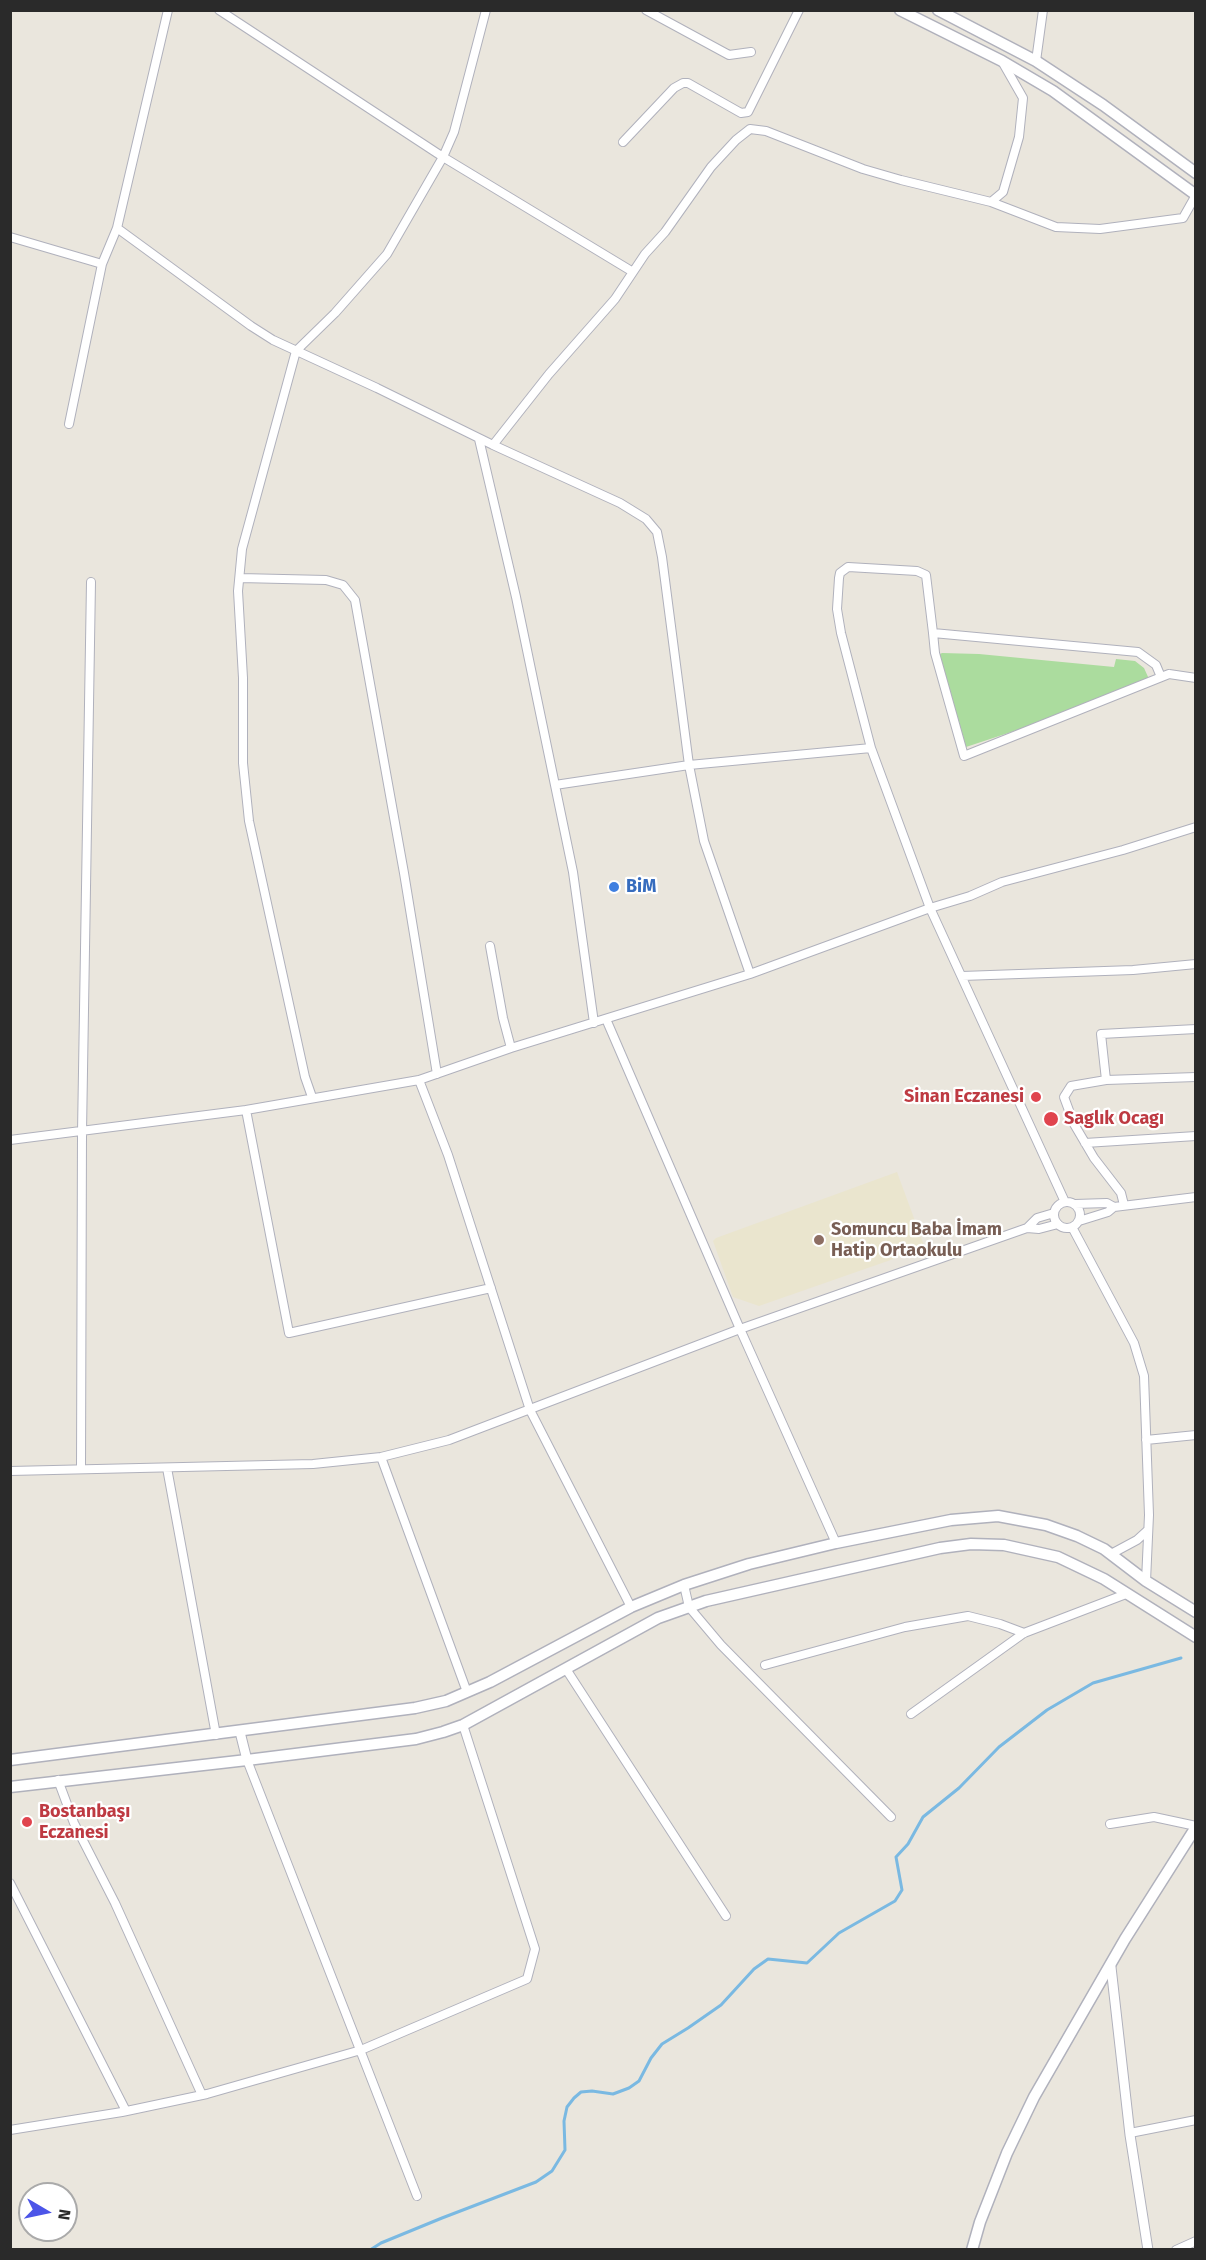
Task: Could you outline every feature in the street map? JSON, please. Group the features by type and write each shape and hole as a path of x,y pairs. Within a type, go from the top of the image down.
{"main road":[{"path":"900,10 1002,61 1053,91 1196,195"},
{"path":"938,10 1036,61 1111,111 1196,173"},
{"path":"10,1760 216,1735 415,1708 446,1701 631,1607 684,1585 749,1564 836,1543 951,1520 998,1516 1046,1525 1077,1536 1111,1554 1146,1581 1196,1612"},
{"path":"10,1787 416,1739 463,1725 657,1618 706,1601 940,1548 971,1544 1004,1545 1058,1557 1104,1579 1196,1637"},
{"path":"972,2250 1003,2161 1020,2124 1125,1939 1196,1826"}],"street":[{"path":"69,424 102,264 117,228 168,10"},
{"path":"219,10 443,157 633,272"},
{"path":"312,1097 305,1077 249,821 243,763 240,578 242,549 296,351 335,313 387,254 443,157 454,132 486,10"},
{"path":"646,10 729,55 751,52"},
{"path":"623,142 674,88 683,83 688,83 741,113 748,112 800,10"},
{"path":"1036,61 1043,10"},
{"path":"992,202 1003,192 1019,137 1023,98 1002,61"},
{"path":"493,445 549,374 615,299 650,247 665,232 711,167 736,140 750,129 766,131 853,165 901,180 992,202 1056,227 1100,229 1183,218 1196,195"},
{"path":"117,228 250,326 296,351 620,503 646,519 657,532 689,765 704,841 750,974"},
{"path":"10,237 102,264"},
{"path":"479,438 516,597 573,872 594,1023"},
{"path":"1065,1202 930,908 871,748 841,633 837,592 840,573 848,567 917,571 926,575 935,653 964,756 1169,674"},
{"path":"240,578 326,580 343,585 355,600 437,1074"},
{"path":"81,1469 82,1132 91,582"},
{"path":"933,633 1138,652 1156,665 1161,677 1169,674 1196,678"},
{"path":"555,785 689,765 871,748"},
{"path":"10,1140 246,1110 419,1080 511,1048 750,974 930,908 970,896 1002,882 1123,850 1196,827"},
{"path":"490,946 511,1048"},
{"path":"962,976 1133,970 1196,964"},
{"path":"606,1019 740,1329 836,1543"},
{"path":"1106,1080 1101,1034 1196,1029"},
{"path":"1124,1205 1121,1193 1094,1158 1074,1124 1064,1097 1071,1086 1106,1080 1196,1077"},
{"path":"419,1080 448,1155 530,1410 631,1607"},
{"path":"246,1110 289,1334 491,1287"},
{"path":"1085,1143 1196,1136"},
{"path":"1054,1213 1058,1224 1063,1228 1072,1227 1079,1221 1108,1212 1114,1207 1196,1197"},
{"path":"1027,1228 1038,1218 1054,1213 1058,1206 1065,1202 1107,1203 1114,1207"},
{"path":"1075,1204 1081,1213 1079,1221"},
{"path":"10,1471 313,1464 381,1457 449,1440 740,1329 1027,1228 1058,1224"},
{"path":"1072,1227 1134,1342 1144,1376 1148,1530 1146,1581"},
{"path":"1146,1440 1196,1435"},
{"path":"381,1457 467,1692"},
{"path":"167,1468 216,1735"},
{"path":"1111,1554 1131,1544 1148,1530"},
{"path":"684,1585 689,1607 721,1645 891,1817"},
{"path":"911,1714 1024,1633 1126,1593"},
{"path":"765,1665 904,1627 968,1616 1024,1633"},
{"path":"566,1668 726,1916"},
{"path":"10,2130 126,2111 202,2095 361,2050 527,1979 535,1949 463,1725"},
{"path":"240,1731 248,1760 417,2196"},
{"path":"58,1780 74,1823 115,1902 202,2095"},
{"path":"1110,1824 1154,1817 1196,1826"},
{"path":"10,1883 126,2111"},
{"path":"1111,1966 1130,2133 1148,2250"},
{"path":"1130,2133 1196,2120"},
{"path":"1176,2250 1196,2241"}],"shaded area":[{"name":"Somuncu Baba İmam Hatip Ortaokulu","path":"897,1172 925,1248 759,1306 733,1297 713,1241 716,1238"}],"green space":[{"path":"942,653 979,654 1114,667 1116,659 1135,661 1144,668 1149,679 1147,687 966,747 936,660"}],"waterway":[{"path":"370,2250 381,2243 442,2218 536,2182 552,2171 565,2150 564,2121 567,2107 581,2092 613,2094 629,2088 639,2081 651,2058 662,2044 721,2005 754,1969 768,1959 807,1963 839,1933 895,1901 902,1890 896,1857 908,1844 923,1817 959,1788 999,1747 1047,1710 1093,1683 1181,1658"}],"place":[{"name":"BiM","path":"614,887"},
{"name":"Sinan Eczanesi","path":"1036,1097"},
{"name":"Saglık Ocagı","path":"1051,1119"},
{"name":"Somuncu Baba İmam Hatip Ortaokulu","path":"819,1240"},
{"name":"Bostanbaşı Eczanesi","path":"27,1822"}]}
